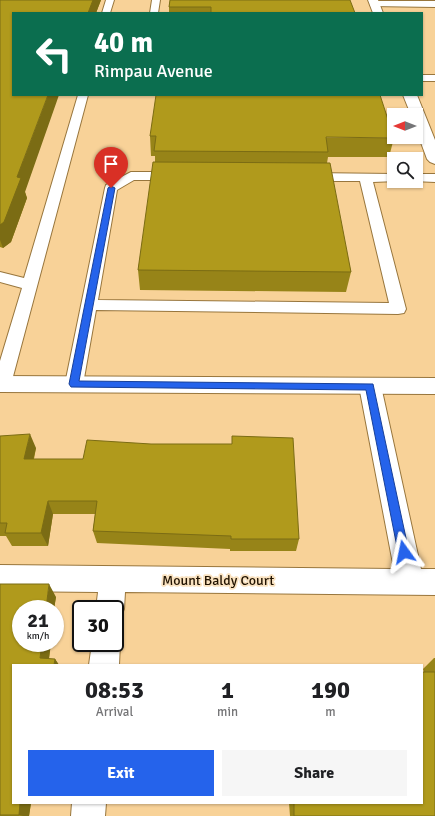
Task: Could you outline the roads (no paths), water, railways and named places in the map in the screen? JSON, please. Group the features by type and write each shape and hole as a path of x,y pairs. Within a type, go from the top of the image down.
{"main road":[{"path":"410,96 432,141 435,159"},
{"path":"1,384 435,386"},
{"path":"370,386 422,581"},
{"name":"Mount Baldy Court","path":"0,578 422,581"},
{"path":"111,600 113,579"},
{"path":"104,664 105,652"},
{"path":"88,816 89,804"}],"lane":[{"path":"106,12 110,0"},
{"path":"154,12 156,0"},
{"path":"375,6 432,5"},
{"path":"423,78 435,78"},
{"path":"1,384 84,96"},
{"path":"74,384 111,188 131,176 186,176"},
{"path":"295,177 387,178"},
{"path":"89,305 398,309 366,178"},
{"path":"423,178 435,178"},
{"path":"0,277 30,285"}]}
